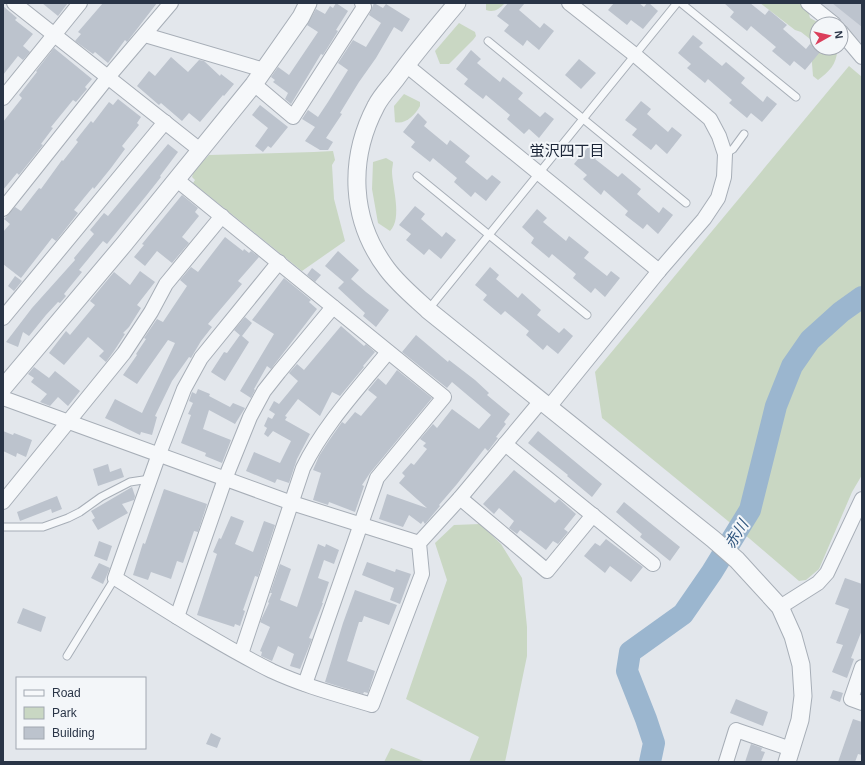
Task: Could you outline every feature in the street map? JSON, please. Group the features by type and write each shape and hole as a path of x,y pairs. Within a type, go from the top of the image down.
{"street":[{"path":"14,3 200,150"},
{"path":"3,98 80,3"},
{"path":"3,209 108,77 171,3"},
{"path":"3,388 36,351 254,84 301,17 308,3"},
{"path":"254,84 293,117 364,7 362,3"},
{"path":"457,3 406,66 377,105 366,128 360,149 356,174 358,198 364,224 373,248 387,270 406,290 428,310 713,539 737,560 780,606 793,636 801,665 803,696 800,720 789,756 736,730 726,762"},
{"path":"279,262 201,358 184,389 158,454 115,578 272,671 304,684 372,705 422,574 419,543 460,498 505,444 545,404 704,218 718,198 724,178 725,154 719,136 710,119 569,3"},
{"path":"808,3 824,16"},
{"path":"145,35 264,70"},
{"path":"849,42 862,57"},
{"path":"406,66 659,271"},
{"path":"3,318 165,122"},
{"path":"177,180 444,398 377,478 304,684"},
{"path":"3,502 124,353 151,312 166,284 222,216"},
{"path":"177,616 225,478 250,417 264,392 278,372 333,307"},
{"path":"241,654 303,468 323,432 388,352"},
{"path":"3,398 292,503 419,543"},
{"path":"505,444 653,564"},
{"path":"460,498 547,571 593,515"},
{"path":"780,606 818,583 827,573 862,499"},
{"path":"862,667 851,699 862,703"}],"lane":[{"path":"428,310 677,3"},
{"path":"681,3 796,97"},
{"path":"488,41 686,203"},
{"path":"725,154 733,149 744,134"},
{"path":"417,176 587,315"},
{"path":"3,527 43,527 80,512 102,497 130,482 150,479"},
{"path":"67,656 115,578"}],"shaded area":[{"path":"812,3 862,3 862,51 849,37 849,16 827,16"}],"green space":[{"path":"486,3 505,3 498,9 492,11 486,10"},
{"path":"760,3 802,3 808,10 810,16 809,38 801,32 795,30"},
{"path":"459,23 475,32 476,36 449,64 440,64 435,51"},
{"path":"811,56 836,56 832,67 826,74 818,80 813,76"},
{"path":"849,66 862,77 862,475 852,492 819,569 806,580 799,581 602,418 595,372"},
{"path":"404,94 420,102 420,106 406,121 399,123 395,122 394,106"},
{"path":"333,151 335,160 332,165 334,199 345,241 302,271 193,183 195,180 192,177 194,171 209,155"},
{"path":"386,158 393,162 392,177 396,202 396,219 394,226 390,231 378,223 372,189 373,162"},
{"path":"480,524 501,544 522,578 527,627 527,656 505,762 469,762 479,737 406,699 447,580 435,543 454,525"},
{"path":"391,748 426,762 384,762"}],"building":[{"path":"42,3 68,3 58,16"},
{"path":"103,3 157,3 127,42 125,40 108,63 95,52 93,54 75,41 81,34 78,32"},
{"path":"336,3 348,11 336,30 338,31 323,55 321,54 291,104 285,99 288,93 273,82 275,80 271,77 278,67 289,75 318,32 307,25 316,9 325,14 330,6 333,8"},
{"path":"374,3 383,8 386,4 410,19 402,32 394,27 326,138 333,142 328,150 320,150 305,141 315,127 302,119 308,110 318,117 348,70 338,63 353,40 366,47 381,23 369,15"},
{"path":"508,3 525,3 519,10 540,28 544,23 554,31 539,50 527,40 523,46 504,31 509,25 497,16"},
{"path":"614,3 639,3 644,7 647,3 649,3 658,11 643,29 631,20 627,25 608,10"},
{"path":"724,3 750,3 765,15 769,10 787,25 783,29 806,49 809,45 809,56 817,56 805,70 794,61 790,66 772,51 776,47 751,26 747,31 730,17 734,12"},
{"path":"832,3 862,3 862,27"},
{"path":"3,6 17,18 15,20 33,34 23,46 30,52 23,60 18,56 3,75"},
{"path":"693,35 703,43 699,47 722,66 726,62 745,78 741,83 763,102 767,96 777,104 762,122 751,113 747,118 729,103 732,100 708,79 705,83 687,68 691,64 678,53"},
{"path":"54,48 92,79 85,87 87,89 76,102 73,100 51,127 53,128 41,144 43,145 19,175 17,173 3,190 3,122 22,98 19,95"},
{"path":"471,50 481,59 477,63 500,82 503,77 523,93 518,99 540,117 545,112 554,119 539,138 529,129 524,134 507,119 510,115 486,95 483,99 464,84 468,79 456,69"},
{"path":"171,57 188,72 199,60 204,61 220,76 221,74 234,84 200,122 189,113 182,121 161,103 159,105 137,86 149,71 155,76"},
{"path":"579,59 596,73 581,89 565,75"},
{"path":"118,99 141,117 137,123 139,125 122,146 125,149 111,168 74,210 78,213 56,241 52,238 21,278 3,264 3,232 10,224 4,219 15,207 21,211 39,188 41,189 62,160 63,161 78,142 76,140 91,121 93,123 109,102 113,105"},
{"path":"641,101 651,109 647,114 668,132 672,127 682,135 667,154 656,144 651,150 632,135 637,129 625,120"},
{"path":"260,105 288,127 271,148 268,146 263,152 255,146 268,128 252,115"},
{"path":"418,113 427,122 424,126 447,145 450,140 470,156 465,162 487,180 492,175 501,182 486,201 475,192 471,197 454,182 457,178 433,158 430,162 411,147 415,142 403,132"},
{"path":"168,144 178,152 160,176 161,177 107,244 103,241 79,270 82,272 64,294 66,296 60,303 58,302 29,336 23,332 18,347 6,342 32,308 75,260 74,258 94,234 90,230 104,213 108,216"},
{"path":"589,146 599,154 595,159 618,177 622,173 641,189 637,194 659,213 663,207 673,215 658,234 647,224 643,229 625,215 628,211 604,190 601,195 583,179 587,175 574,164"},
{"path":"182,195 198,208 195,212 199,216 182,237 189,243 172,263 157,251 145,266 134,257 144,245 142,244"},
{"path":"415,206 425,214 421,219 442,237 446,232 456,240 441,259 429,249 424,255 406,240 411,234 399,225"},
{"path":"537,209 547,218 543,222 566,241 569,236 589,252 584,258 607,276 611,271 620,278 605,297 595,288 591,293 573,278 576,274 552,254 549,258 531,243 534,238 522,227"},
{"path":"225,237 243,251 244,249 249,253 251,251 259,257 238,281 242,284 208,324 212,327 201,341 191,358 189,357 172,381 155,416 157,417 152,435 141,432 140,435 105,418 115,399 142,413 175,343 168,340 137,384 123,375 137,355 136,354 146,339 144,338 157,319 163,322 187,286 180,280 191,267 198,272"},
{"path":"338,251 359,270 351,279 389,310 376,327 363,316 365,313 338,288 344,282 325,266"},
{"path":"490,267 499,275 496,279 518,298 522,293 541,310 537,315 559,333 564,328 573,336 558,354 547,345 543,350 526,335 529,331 505,311 501,315 483,300 487,295 475,285"},
{"path":"312,268 321,275 315,282 307,275"},
{"path":"140,271 155,282 137,305 141,308 129,327 123,333 125,334 106,362 99,356 104,351 88,337 64,365 49,353 66,331 70,335 95,305 90,301 114,272 130,285"},
{"path":"15,276 22,281 14,291 8,286"},
{"path":"284,278 311,300 309,302 317,309 271,369 267,366 254,389 255,390 251,398 240,391 274,334 252,320"},
{"path":"245,317 252,323 242,336 249,342 225,381 211,372 224,352 227,353 240,335 234,330"},
{"path":"341,326 364,346 366,344 375,352 340,396 332,392 320,416 298,399 285,416 287,417 285,420 310,434 297,459 289,483 277,479 275,483 246,471 254,452 280,463 291,441 273,431 268,437 264,434 267,428 264,426 268,417 272,419 275,414 269,410 274,401 279,404 298,381 289,373 297,364 304,370"},
{"path":"416,335 448,362 449,360 475,380 489,393 487,395 510,414 504,422 506,424 496,437 498,438 488,451 485,448 425,524 423,521 421,524 409,515 403,527 379,519 387,494 427,508 399,483 405,476 402,473 411,463 414,465 427,449 423,446 426,443 420,439 433,424 437,428 452,409 479,429 491,415 452,382 447,388 402,352"},
{"path":"34,367 49,378 55,371 80,391 68,406 58,397 50,406 40,402 47,394 31,382 34,378 28,374"},
{"path":"397,370 432,398 370,473 362,485 364,486 355,512 329,502 328,505 313,500 321,473 313,470 319,456 328,442 342,422 345,424 355,412 361,416 377,397 368,390 378,378 386,385"},
{"path":"198,389 210,394 209,396 230,407 233,403 245,408 235,424 209,410 203,429 231,440 222,463 205,456 206,453 181,443 191,415 188,414 193,403 189,401 192,392 196,394"},
{"path":"3,431 13,435 14,433 32,440 26,457 17,453 16,457 3,451"},
{"path":"538,431 602,484 592,497 567,476 568,475 528,443"},
{"path":"108,464 110,472 121,468 124,477 98,486 93,469"},
{"path":"514,470 555,503 559,499 576,514 564,529 568,532 558,544 553,541 546,550 520,530 517,534 509,528 514,521 499,508 494,514 483,504"},
{"path":"132,487 135,496 134,500 122,504 128,513 98,530 92,520 95,518 91,511"},
{"path":"164,489 207,504 198,532 194,531 183,563 177,561 171,579 151,572 148,580 133,575 143,543 145,544"},
{"path":"57,496 62,509 52,513 51,509 20,521 17,512"},
{"path":"624,502 680,547 670,561 640,537 642,534 616,512"},
{"path":"231,516 244,521 235,544 253,552 264,521 275,525 258,577 255,576 243,610 245,611 240,626 235,624 234,627 197,615 217,554 213,552 219,538 221,539"},
{"path":"606,539 643,567 631,582 610,566 605,573 584,556 595,543 600,546"},
{"path":"99,541 112,546 107,561 94,556"},
{"path":"318,544 325,547 326,544 339,550 334,564 324,560 318,578 329,582 323,603 309,638 312,639 300,669 290,666 294,654 278,646 272,661 261,656 262,652 260,651 270,627 260,622 269,603 268,602 272,593 270,593 280,564 291,569 280,600 297,607"},
{"path":"367,562 395,572 396,569 411,574 400,604 390,600 394,588 362,575"},
{"path":"99,563 110,568 103,584 91,578"},
{"path":"845,578 862,584 862,630 851,658 854,659 847,678 832,672 843,645 836,643 849,609 835,604"},
{"path":"355,590 397,605 389,625 364,616 362,622 359,622 347,661 375,671 368,693 364,692 363,694 325,682"},
{"path":"23,608 46,617 41,632 17,623"},
{"path":"833,690 843,693 840,702 830,698"},
{"path":"736,699 768,712 763,726 730,713"},
{"path":"853,719 862,722 862,755 858,754 855,762 838,762"},
{"path":"211,733 221,738 217,748 206,744"},
{"path":"751,744 762,748 761,751 765,752 761,762 745,762"}],"waterway":[{"name":"赤川","path":"650,762 654,743 627,671 630,652 683,614 712,572 750,510 776,406 792,366 810,340 841,312 862,297"}],"district":[{"name":"蛍沢四丁目","path":"567,150"}]}
